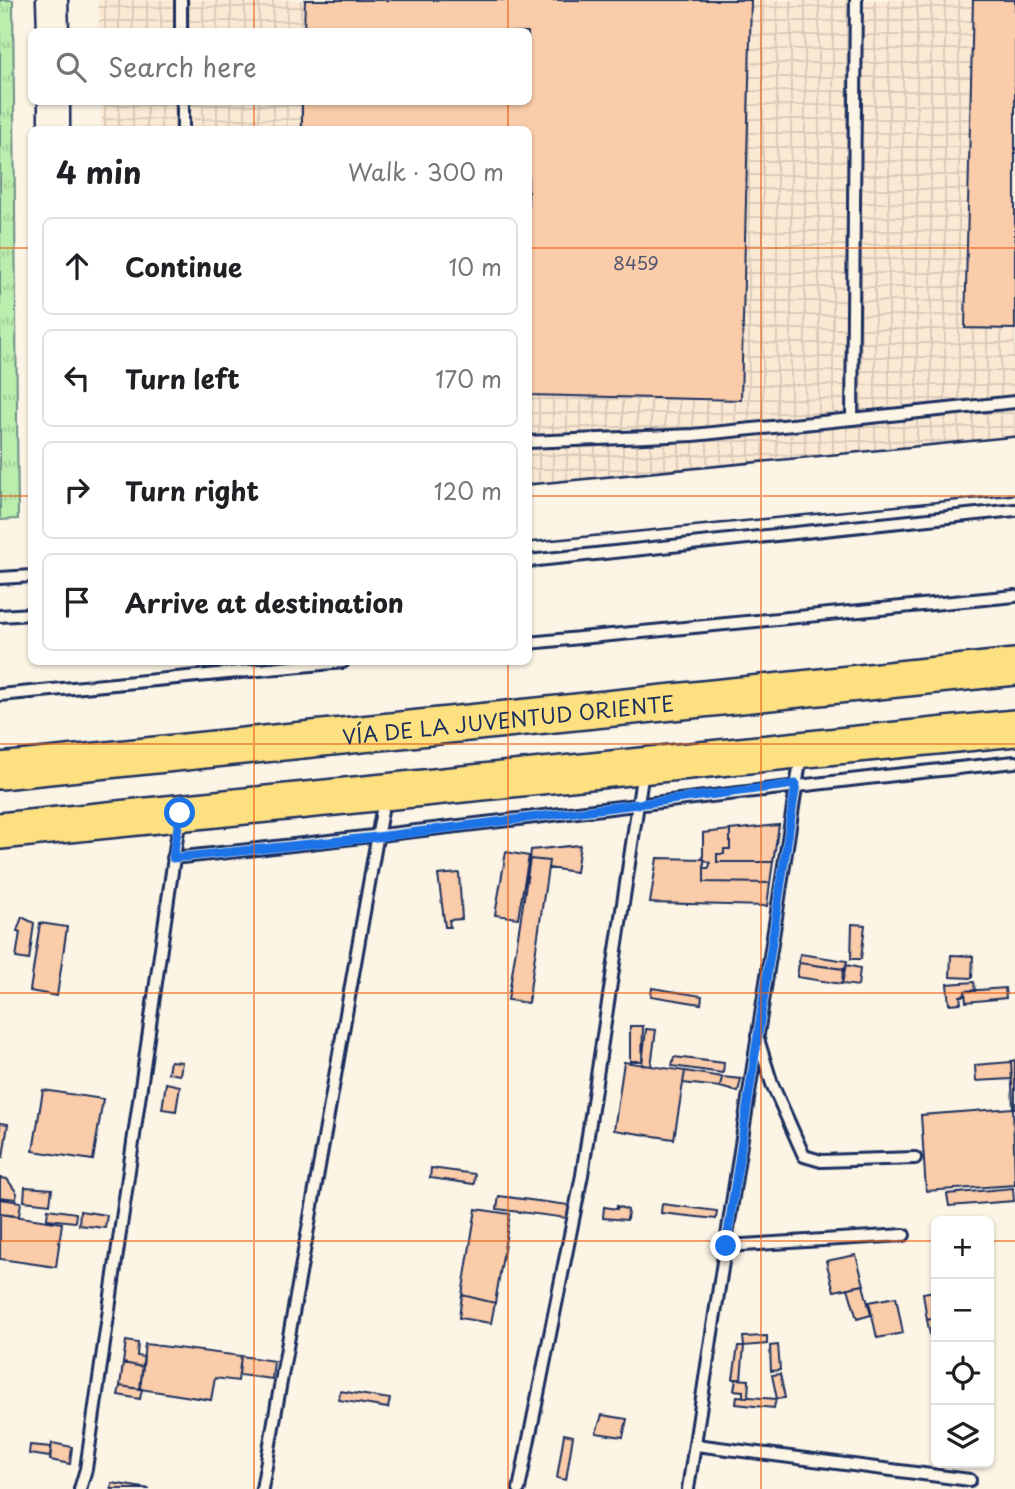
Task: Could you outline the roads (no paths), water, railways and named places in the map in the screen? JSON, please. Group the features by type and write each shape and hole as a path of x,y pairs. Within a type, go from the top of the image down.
{"highway":[{"name":"VÍA DE LA JUVENTUD ORIENTE","path":"0,771 1015,667"},
{"path":"0,831 644,765 799,768 1015,728"}],"main road":[{"path":"52,0 53,28"},
{"path":"54,105 54,126"},
{"path":"532,501 1015,453"},
{"path":"532,526 1015,478"}],"lane":[{"path":"181,0 181,28"},
{"path":"852,419 856,0"},
{"path":"183,105 183,126"},
{"path":"532,442 694,435 1015,401"},
{"path":"532,561 1015,510"},
{"path":"0,578 28,576"},
{"path":"532,643 1015,596"},
{"path":"0,616 28,614"},
{"path":"0,695 312,665"},
{"path":"173,858 377,837 638,802 799,768 1015,762"},
{"path":"519,1489 582,1175 644,765"},
{"path":"688,1489 799,768"},
{"path":"262,1489 385,793"},
{"path":"80,1489 86,1469 180,813"},
{"path":"756,1034 772,1084 804,1156 821,1161 915,1158"},
{"path":"726,1246 904,1235"},
{"path":"696,1445 970,1480"}]}
